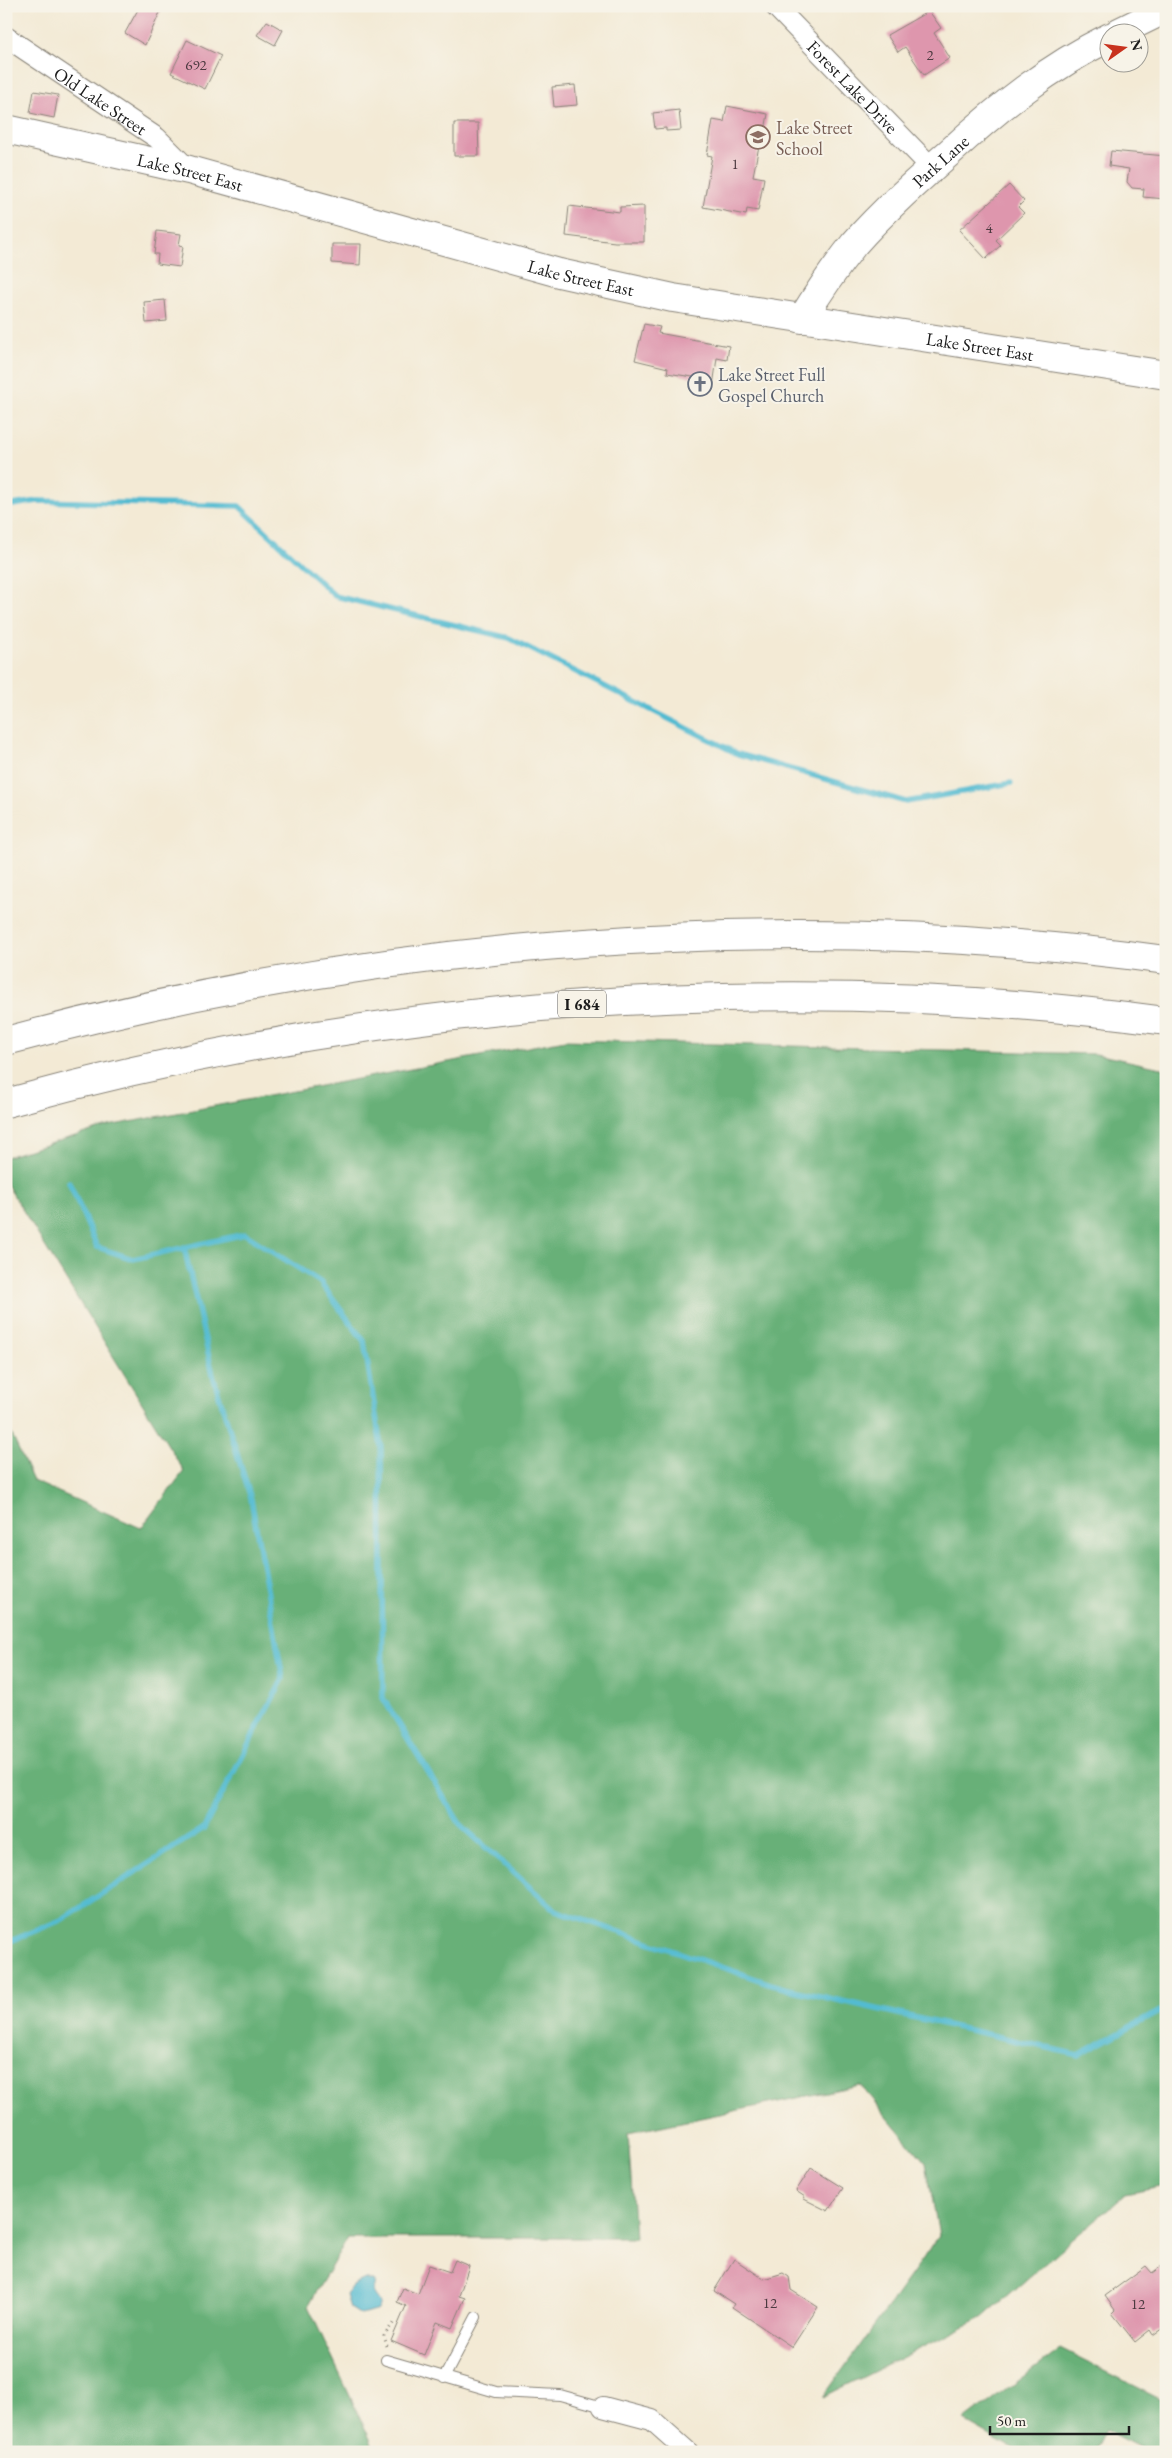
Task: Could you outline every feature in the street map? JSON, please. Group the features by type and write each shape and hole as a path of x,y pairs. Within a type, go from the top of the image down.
{"main road":[{"path":"1139,22 1166,9"},
{"name":"Park Lane","path":"802,319 825,282 854,244 932,168 987,118 1034,80 1082,50 1100,42"},
{"name":"Lake Street East","path":"6,129 189,170 559,273 674,298 1166,375"},
{"path":"6,1041 152,1005 284,980 419,960 587,944 722,938 889,938 1025,946 1166,960"},
{"name":"I 684","path":"6,1103 149,1068 306,1037 472,1014 581,1004 742,997 877,998 1010,1005 1166,1021"}],"street":[{"name":"Forest Lake Drive","path":"775,6 932,168"},
{"name":"Old Lake Street","path":"6,37 157,138 189,170"},
{"path":"604,2407 652,2420 688,2452"}],"lane":[{"path":"444,2378 476,2317"},
{"path":"390,2362 496,2392 560,2395 604,2407"}],"path":[{"path":"390,2362 384,2336 394,2322"}],"green space":[{"path":"565,1040 1096,1054 1166,1069 1166,2186 1125,2194 982,2318 823,2397 939,2236 926,2163 860,2085 628,2133 635,2238 348,2238 308,2306 376,2452 6,2452 6,1422 33,1481 141,1528 184,1471 6,1183 6,1157 108,1126"},
{"path":"1060,2349 1160,2399 1166,2398 1166,2452 1149,2452 1105,2430 1094,2452 1019,2452 964,2421"}],"water":[{"path":"365,2280 373,2280 375,2284 374,2294 381,2303 378,2310 361,2315 350,2308 346,2295 353,2286"}],"building":[{"path":"140,6 163,6 145,45 125,33"},
{"path":"929,11 941,28 934,33 950,58 924,75 905,47 898,52 887,35"},
{"path":"267,21 283,30 275,45 257,35"},
{"path":"187,40 221,56 205,89 171,73"},
{"path":"575,85 577,105 554,107 552,87"},
{"path":"34,91 58,95 54,118 30,113"},
{"path":"727,106 768,114 762,147 759,146 753,176 764,178 758,211 747,209 746,215 703,207 712,156 707,155 713,120 724,122"},
{"path":"679,110 681,130 666,131 666,128 655,129 653,113"},
{"path":"454,123 478,123 479,156 454,156"},
{"path":"1111,151 1166,156 1166,199 1143,197 1144,189 1132,188 1127,182 1129,169 1109,166"},
{"path":"1009,185 1024,201 1018,207 1024,213 996,240 1001,245 986,259 959,230"},
{"path":"569,206 620,212 620,207 644,206 644,242 615,242 566,236"},
{"path":"157,231 181,234 179,245 183,246 180,267 157,264 158,254 154,254"},
{"path":"332,244 361,244 360,265 332,263"},
{"path":"165,300 167,321 146,323 144,302"},
{"path":"644,324 660,327 658,333 729,346 727,360 717,358 713,386 692,383 693,377 667,373 668,368 635,360"},
{"path":"811,2168 843,2188 828,2211 804,2199 805,2197 796,2191"},
{"path":"734,2259 764,2279 783,2273 789,2277 791,2290 818,2307 792,2347 732,2307 734,2304 714,2291"},
{"path":"455,2260 469,2266 459,2296 465,2298 452,2328 437,2322 424,2355 391,2341 406,2306 397,2302 403,2288 418,2294 429,2265 450,2272"},
{"path":"1166,2263 1166,2326 1153,2335 1150,2330 1135,2342 1112,2313 1115,2310 1105,2296 1146,2266 1152,2273"}],"waterway":[{"path":"6,506 38,501 239,506 335,596 509,638 738,754 906,802 1011,783"},
{"path":"69,1182 97,1247 133,1259 245,1234 320,1282 364,1341 381,1447 383,1698 460,1824 555,1910 780,1987 1079,2055 1166,2008"},
{"path":"6,1943 61,1920 204,1828 283,1679 251,1499 214,1379 184,1247"}],"place":[{"name":"Lake Street School","path":"758,137"},
{"name":"Lake Street Full Gospel Church","path":"700,384"}]}
